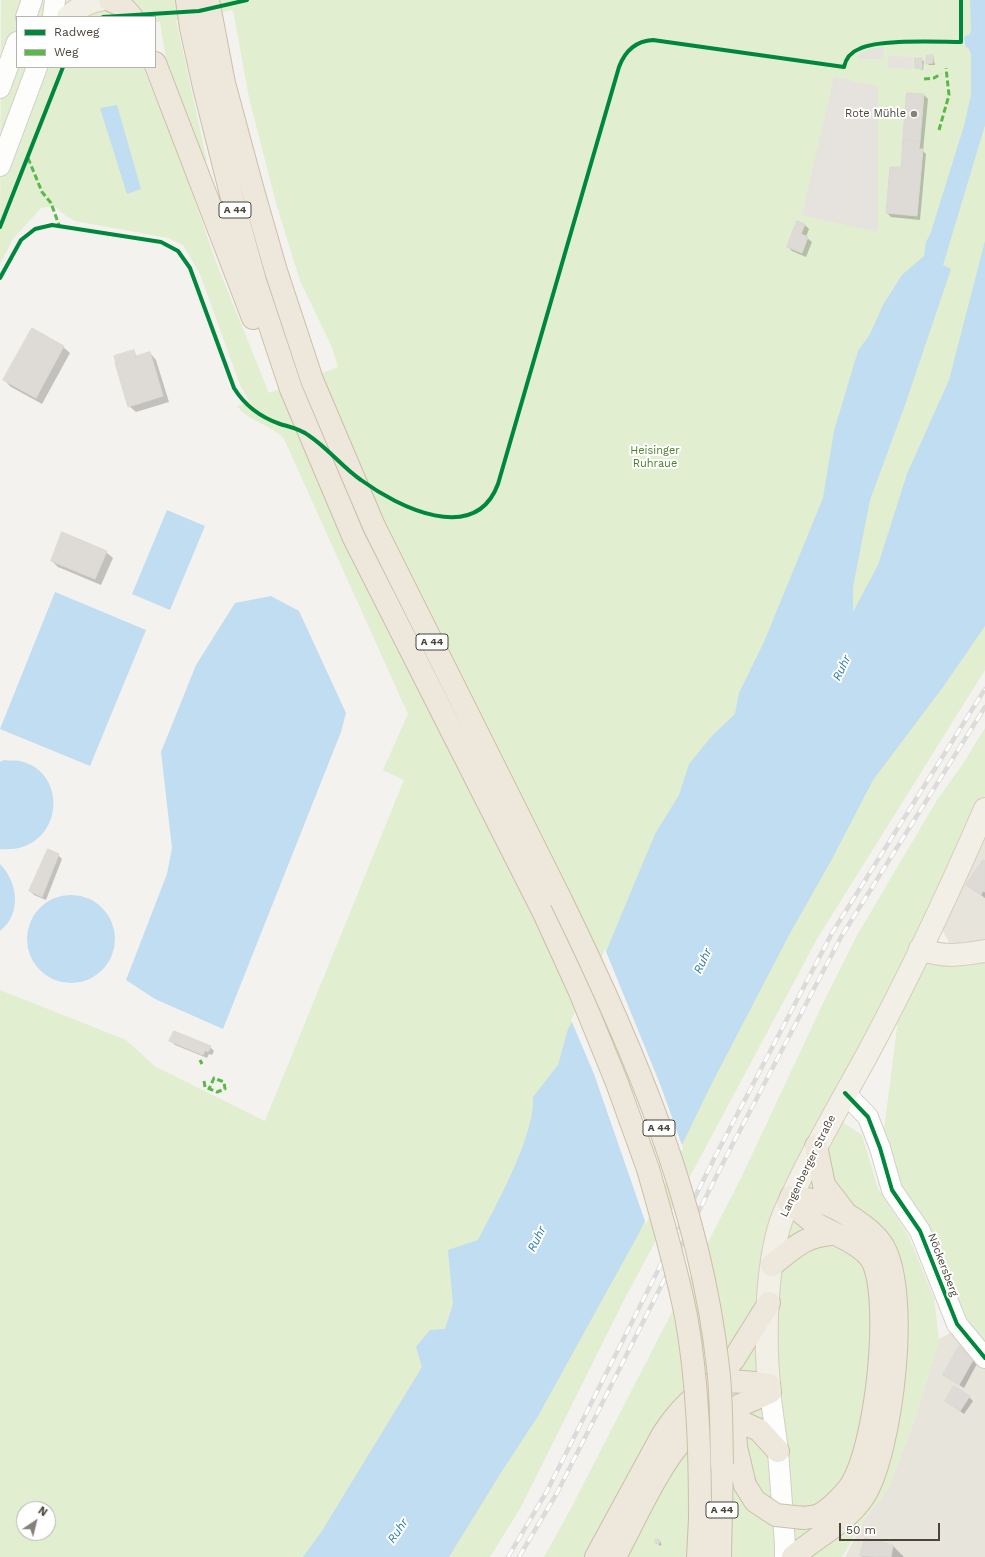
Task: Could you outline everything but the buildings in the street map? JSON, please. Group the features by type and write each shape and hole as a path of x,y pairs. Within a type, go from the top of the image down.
{"highway":[{"path":"110,0 121,5 131,16"},
{"name":"A 44","path":"187,0 191,28 206,95 255,281 291,388 354,538 544,913 580,992 617,1083 646,1162 673,1258 687,1325 693,1372 700,1474 698,1557"},
{"name":"A 44","path":"208,0 219,24 224,83 276,271 312,380 374,526 592,963 635,1062 682,1198 697,1249 715,1376 722,1464 720,1557"},
{"path":"219,24 222,0"},
{"path":"156,66 268,355 291,388"},
{"path":"793,1557 854,1509 872,1481 886,1429 894,1364 896,1306 895,1287 891,1265 881,1243 870,1232 849,1216 832,1198 824,1186 816,1146"},
{"path":"715,1376 735,1429 736,1447 745,1485 755,1501 776,1515 804,1518 820,1515 849,1488 856,1474 869,1428 877,1377 881,1314 879,1281 872,1261 860,1249 844,1238 832,1234 811,1220 790,1200"},
{"path":"790,1200 822,1203 849,1216"},
{"path":"772,1265 807,1239 815,1235 832,1234"},
{"path":"596,1557 672,1421 715,1376 734,1359 769,1303"},
{"path":"715,1376 770,1388"},
{"path":"615,1557 659,1474 680,1441 695,1428 721,1413 744,1405 770,1388"},
{"path":"721,1413 759,1430 778,1451"}],"main road":[{"path":"69,16 76,10 91,2 100,0"},
{"name":"Langenberger Straße","path":"770,1388 769,1303 772,1265 778,1229 816,1146 867,1055 920,949 985,809"},
{"path":"920,949 935,955 956,955 985,951"}],"street":[{"path":"26,16 32,0"},
{"path":"53,16 55,0"},
{"path":"0,88 16,45"},
{"path":"0,166 38,68"},
{"name":"Nöckersberg","path":"845,1094 868,1117 880,1148 892,1190 920,1230 957,1324 985,1358"},
{"name":"Langenberger Straße","path":"770,1388 778,1451 785,1544 784,1557"}],"shaded area":[{"path":"884,47 883,59 858,59 859,54 872,49"},
{"path":"888,56 913,57 913,69 888,68"},
{"path":"834,77 878,86 878,232 802,215"},
{"path":"985,825 985,948 950,944 941,928"},
{"path":"956,1330 985,1361 985,1557 845,1557 864,1520 888,1489 915,1419 939,1339"}],"green space":[{"name":"Heisinger Ruhraue","path":"1,0 985,0 985,670 817,939 623,1302 521,1507 490,1557 0,1557 0,990 126,1040 156,1067 265,1121 404,780 383,770 408,714 284,439 273,430 248,416 237,406 249,401 240,385 200,274 183,245 168,238 75,221 54,206 41,208 13,239 0,264","holes":["233,10 249,98 276,203 300,281 331,345 338,367 269,393 216,262 180,157 143,68 16,68 16,16 156,16 156,22 160,22 167,65 200,161 207,161 176,20"]},
{"path":"985,728 985,796 908,961 826,1111 862,1135 878,1188 908,1235 934,1298 939,1339 915,1419 888,1489 864,1520 842,1557 544,1557 569,1512 741,1178 826,997 856,937 937,800 962,765"},
{"path":"921,950 985,952 985,1360 943,1269 900,1195 884,1130 898,1020"}],"water":[{"name":"Ruhr","path":"970,0 985,0 985,125 943,265 951,269 905,405 870,500 853,587 853,612 878,565 907,474 949,380 985,241 985,626 943,687 873,780 832,859 789,935 712,1083 638,1235 538,1416 449,1557 303,1557 322,1531 422,1367 416,1347 430,1330 445,1329 453,1304 448,1250 478,1240 504,1190 521,1150 528,1131 532,1113 533,1097 558,1065 568,1029 593,983 655,834 679,795 689,764 711,737 735,714 739,693 764,642 823,498 834,431 858,351 870,334 883,305 902,275 924,256 926,242 930,235 964,126 971,95 971,54 968,47 966,48 964,37 970,34 971,30"},
{"path":"117,105 141,189 127,194 100,108"},
{"path":"167,510 205,526 170,610 132,594"},
{"path":"55,592 146,630 90,766 0,729"},
{"path":"271,596 299,611 346,713 341,732 223,1029 155,999 126,980 167,874 172,848 161,752 196,665 235,603"},
{"path":"4,760 20,761 37,768 48,781 53,796 53,812 47,827 37,839 21,847 0,849 0,762"},
{"path":"0,864 11,880 15,898 12,916 0,931"},
{"path":"71,895 88,898 102,908 112,922 115,939 112,956 102,970 88,980 71,983 54,980 40,970 30,956 27,939 30,922 40,908 54,898"}],"pier":[{"path":"605,949 660,1084 683,1148 646,1224 594,1074 571,1020 591,982"}],"railway":[{"path":"508,1557 547,1491 717,1153 832,933 985,689"},
{"path":"519,1557 557,1493 726,1157 841,937 985,707"}],"marked path":[{"path":"939,130 949,95 946,68"},
{"path":"924,79 934,78 941,74"},
{"path":"28,158 42,192 51,203 59,225"},
{"path":"200,1060 202,1064"},
{"path":"204,1081 205,1087 217,1092 225,1089 224,1082 214,1078 209,1089"}],"cycle path":[{"path":"119,16 199,11 247,0"},
{"path":"0,278 21,240 35,229 52,225 161,242 178,251 190,268 234,388 248,405 266,418 305,433 354,475 395,501 435,515 454,517 472,513 487,503 498,484 619,67 624,56 641,42 653,40 844,67 851,54 856,50 868,46 894,42 961,42 961,0"},
{"path":"0,227 63,68"},
{"path":"845,1093 868,1117 880,1148 892,1190 920,1231 957,1324 985,1358"}],"place":[{"name":"Rote Mühle","path":"914,114"}]}
